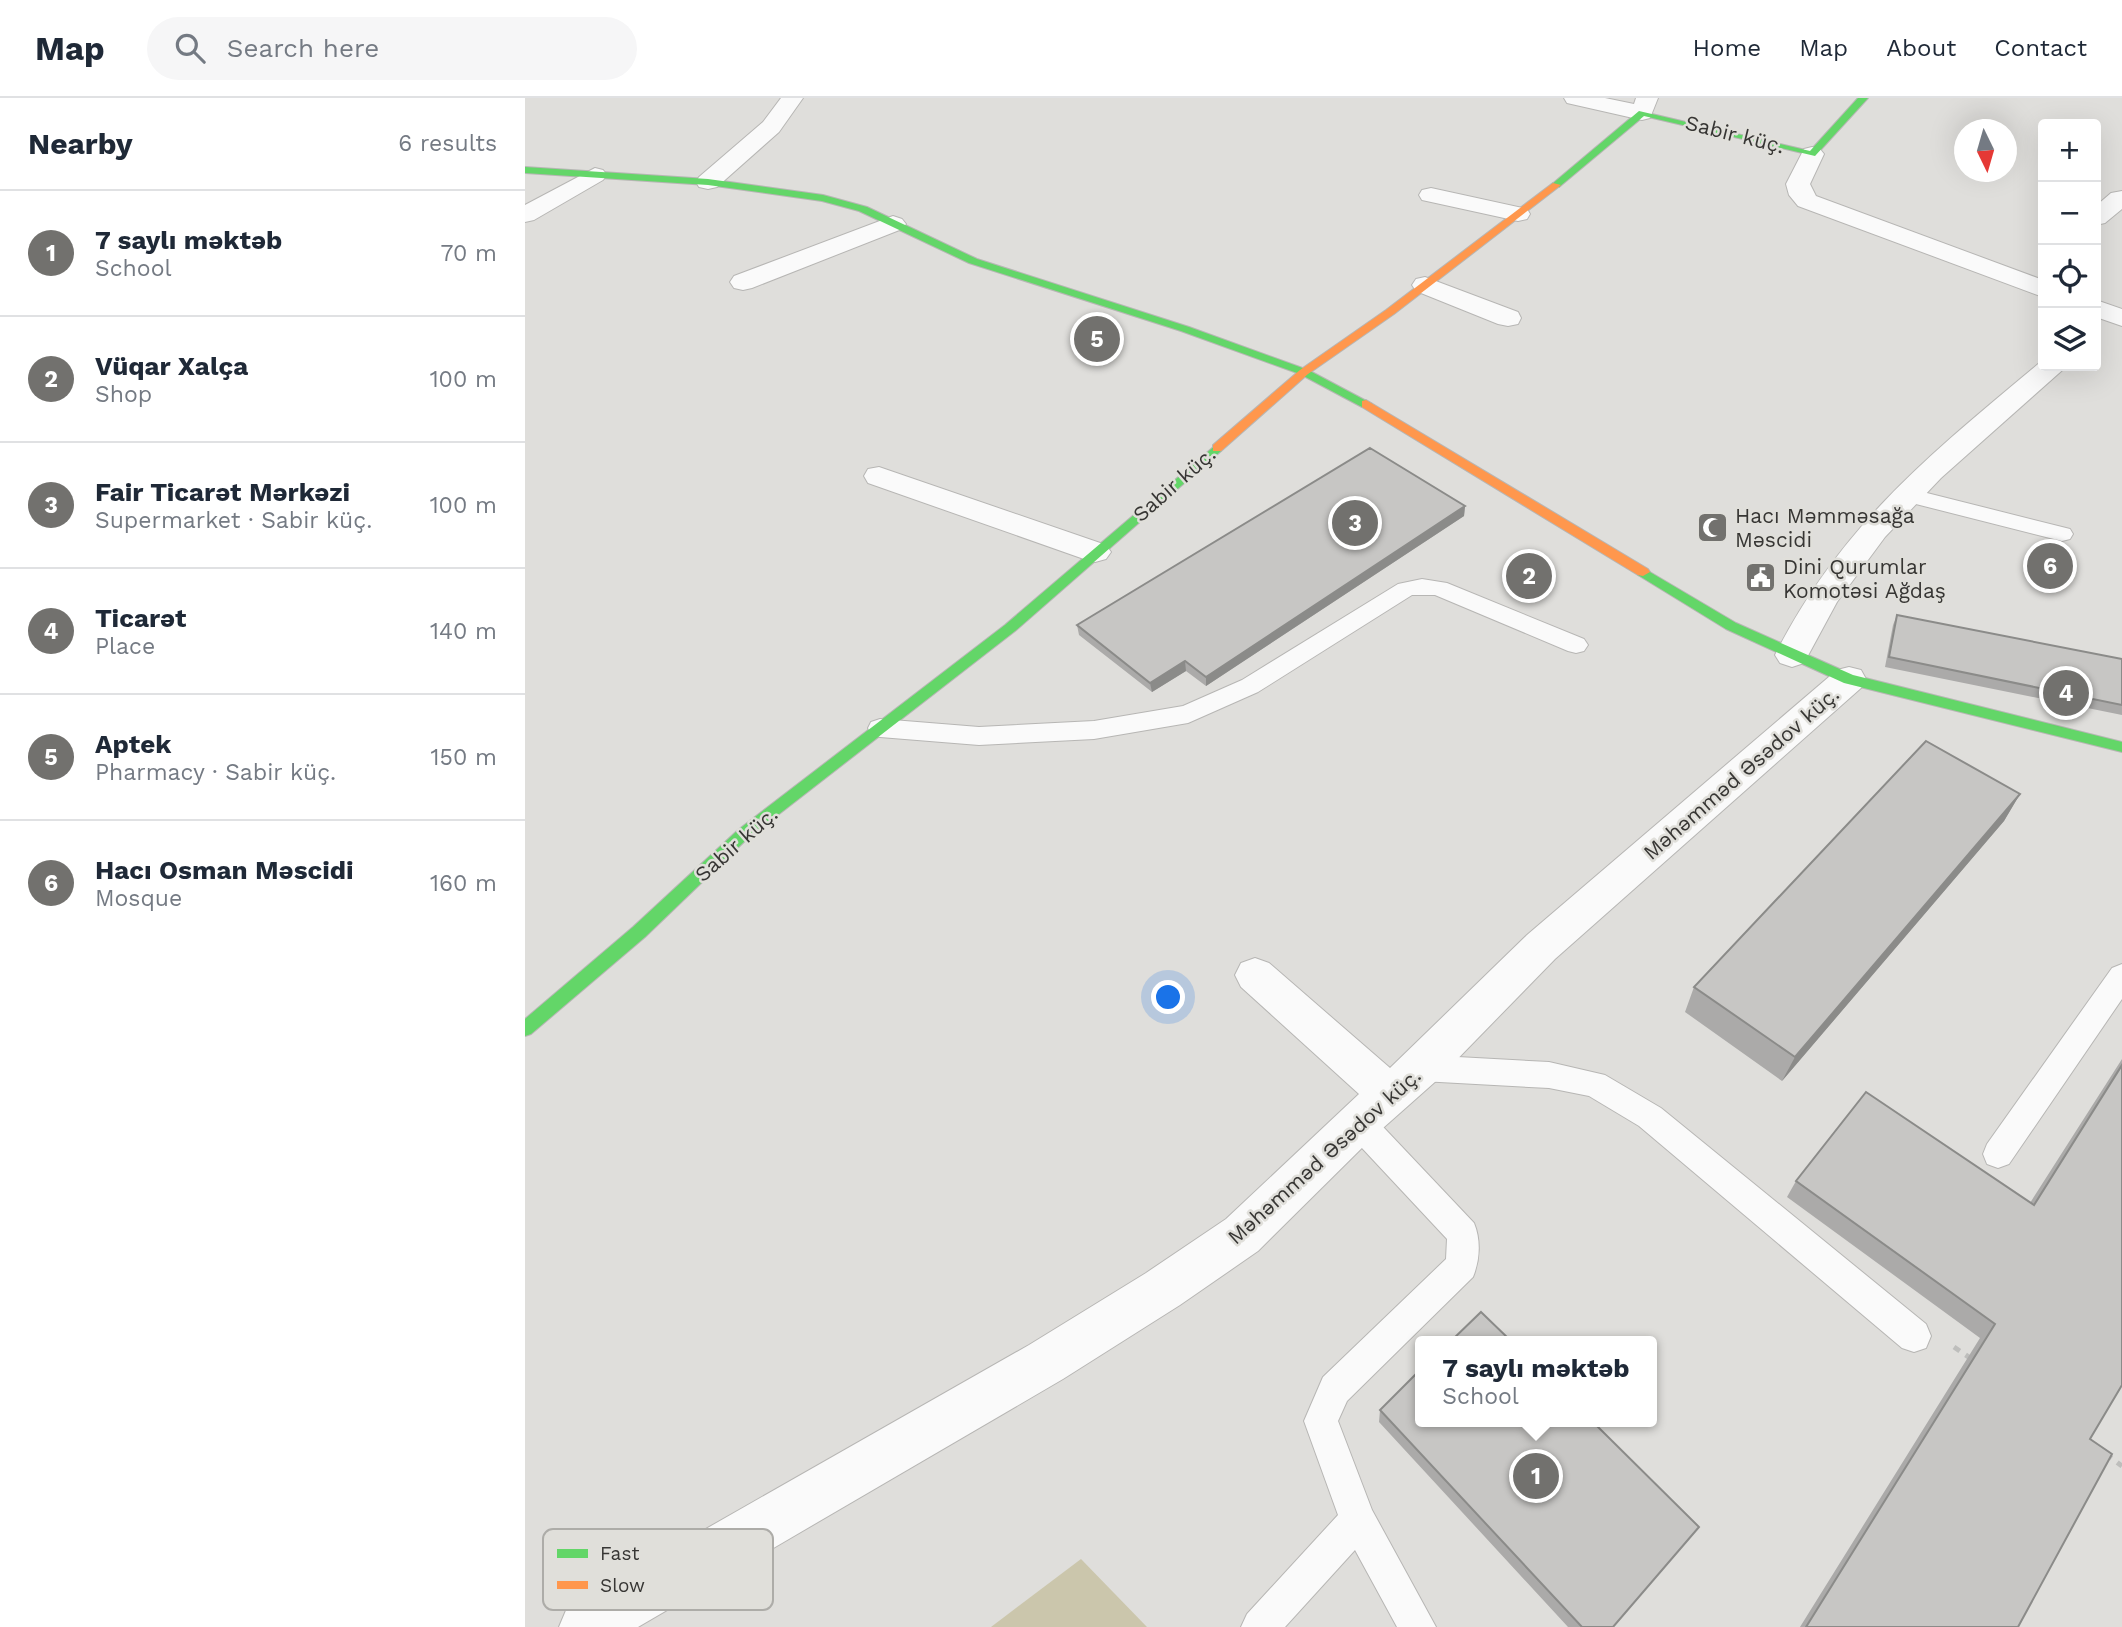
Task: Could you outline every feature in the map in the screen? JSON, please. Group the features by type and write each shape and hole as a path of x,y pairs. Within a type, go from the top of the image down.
{"street":[{"path":"708,182 771,127 791,100 817,98"},
{"path":"1575,98 1645,106"},
{"name":"Sabir küç.","path":"525,1029 639,932 743,834 1010,628 1304,372 1566,178 1645,106 1688,122 1812,154 1863,98"},
{"path":"1812,154 1796,187 1798,194 1807,201 2038,287"},
{"path":"525,170 708,182 823,198 863,209 973,261 1185,329 1304,372 1351,395 1431,442 1731,626 1791,655 1849,679 2122,747"},
{"path":"525,215 595,175"},
{"path":"1431,195 1518,214"},
{"path":"2101,214 2120,198"},
{"path":"743,282 893,225"},
{"path":"2018,279 2038,263"},
{"path":"1425,285 1508,318"},
{"path":"1791,655 1824,595 1878,525 1945,457 2047,371"},
{"path":"879,476 1095,552"},
{"name":"Məhəmməd Əsədov küç.","path":"756,1529 1046,1362 1163,1289 1242,1235 1541,947 1849,679"},
{"path":"1255,975 1389,1095"},
{"name":"Məhəmməd Əsədov küç.","path":"586,1627 616,1610"}],"lane":[{"path":"1907,495 2062,534"},
{"path":"880,728 979,736 1094,730 1188,714 1250,686 1406,589 1422,586 1439,588 1576,645"},
{"path":"1998,1154 2122,976"},
{"path":"1417,1627 1358,1520 1321,1421 1335,1389 1462,1266 1463,1234 1389,1095 1549,1074 1595,1084 1650,1117 1914,1336"},
{"path":"1261,1627 1358,1520"}],"path":[{"path":"1914,1336 1936,1334 1980,1365"},
{"path":"2100,1451 2122,1466"}],"shaded area":[{"path":"1081,1559 1147,1627 991,1627"}],"building":[{"path":"1370,448 1465,506 1206,677 1185,661 1150,683 1077,625"},
{"path":"1897,615 2122,659 2122,705 1889,657"},
{"path":"1926,741 2020,794 1795,1057 1694,987"},
{"path":"2122,1065 2122,1385 2090,1439 2112,1454 2018,1627 1806,1627 1995,1324 1796,1181 1866,1092 2034,1205"},
{"path":"1481,1312 1506,1336 1456,1336"},
{"path":"1415,1375 1415,1427 1598,1427 1699,1527 1613,1627 1582,1627 1380,1410"}],"traffic: fast":[{"path":"1556,185 1642,113 1812,154 1863,98"},
{"path":"525,170 708,182 823,198 863,209 973,261 1185,329 1304,372 1366,404"},
{"path":"525,1029 639,932 743,834 1010,628 1217,448"},
{"path":"1643,572 1731,626 1849,679 2122,747"}],"traffic: slow":[{"path":"1217,448 1304,372 1390,312 1556,185"},
{"path":"1366,404 1643,572"}],"place":[{"name":"Aptek","path":"1097,339"},
{"name":"Fair Ticarət Mərkəzi","path":"1355,523"},
{"name":"Hacı Məmməsağa Məscidi","path":"1712,527"},
{"name":"Hacı Osman Məscidi","path":"2050,566"},
{"name":"Vüqar Xalça","path":"1529,576"},
{"name":"Dini Qurumlar Komotəsi Ağdaş","path":"1760,578"},
{"name":"Ticarət","path":"2066,693"},
{"name":"7 saylı məktəb","path":"1536,1476"}]}
